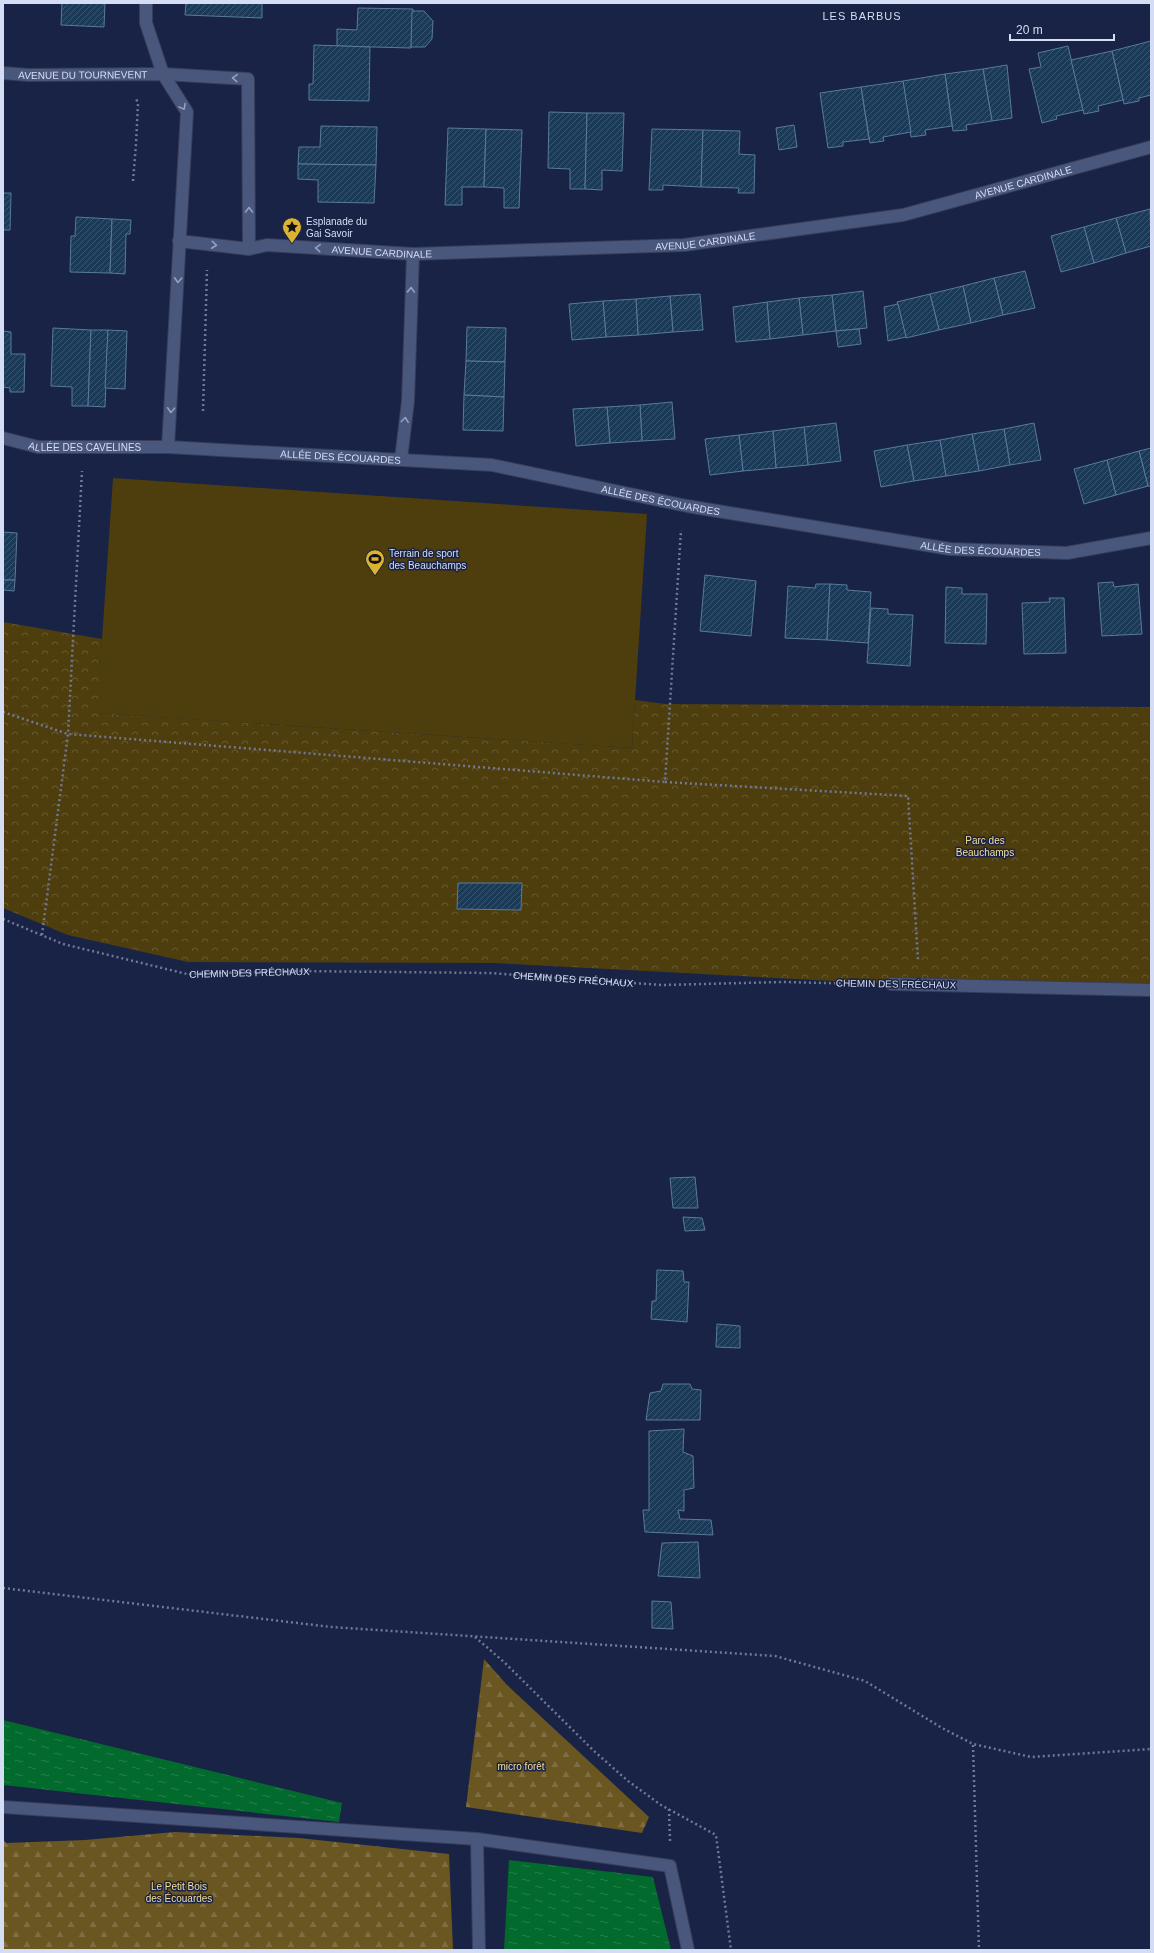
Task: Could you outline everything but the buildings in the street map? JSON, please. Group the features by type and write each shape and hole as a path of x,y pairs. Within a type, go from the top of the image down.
{"street":[{"path":"146,3 146,23 163,74 186,112 168,447"},
{"name":"AVENUE DU TOURNEVENT","path":"3,73 28,75 127,73 248,79 249,249"},
{"name":"AVENUE CARDINALE","path":"180,241 249,249 267,245 413,254 684,245 903,215 1151,148"},
{"path":"401,459 408,401 413,254"},
{"name":"ALLÉE DES CAVELINES","path":"3,438 38,447 168,447"},
{"name":"ALLÉE DES ÉCOUARDES","path":"168,447 492,465 682,505 954,549 1067,553 1151,538"},
{"name":"CHEMIN DES FRÉCHAUX","path":"891,984 1151,990"},
{"path":"3,1807 477,1839 670,1866 688,1950"},
{"path":"477,1839 479,1950"}],"path":[{"path":"127,73 138,104 133,181"},
{"path":"203,411 207,267"},
{"path":"42,936 68,734 84,447"},
{"path":"665,782 682,505"},
{"path":"3,712 68,734 665,782 908,796 920,985"},
{"name":"CHEMIN DES FRÉCHAUX","path":"3,919 64,944 187,974 298,970 489,972 662,985 784,982 891,984"},
{"path":"3,1588 331,1627 775,1656 865,1681 942,1728 973,1744 1032,1757 1151,1749"},
{"path":"474,1636 504,1662 594,1751 628,1781 669,1809 716,1835 731,1950"},
{"path":"973,1744 979,1950"},
{"path":"669,1809 670,1866"}],"green space":[{"name":"Terrain de sport des Beauchamps","path":"113,478 647,514 632,748 97,713"},
{"name":"Parc des Beauchamps","path":"3,622 102,639 98,713 632,748 635,700 665,704 1151,707 1151,990 891,984 494,963 188,962 68,935 3,908"},
{"name":"micro forêt","path":"484,1659 507,1685 649,1817 642,1833 466,1807"},
{"name":"Le Petit Bois des Écouardes","path":"175,1832 299,1838 449,1854 453,1950 3,1950 3,1839 6,1843 85,1840"}],"water":[{"path":"3,1720 342,1803 339,1822 3,1785"},
{"path":"509,1860 653,1877 671,1950 504,1950"}],"place":[{"name":"Esplanade du Gai Savoir","path":"292,244"},
{"name":"Terrain de sport des Beauchamps","path":"375,576"}],"district":[{"name":"LES BARBUS","path":"862,16"}]}
